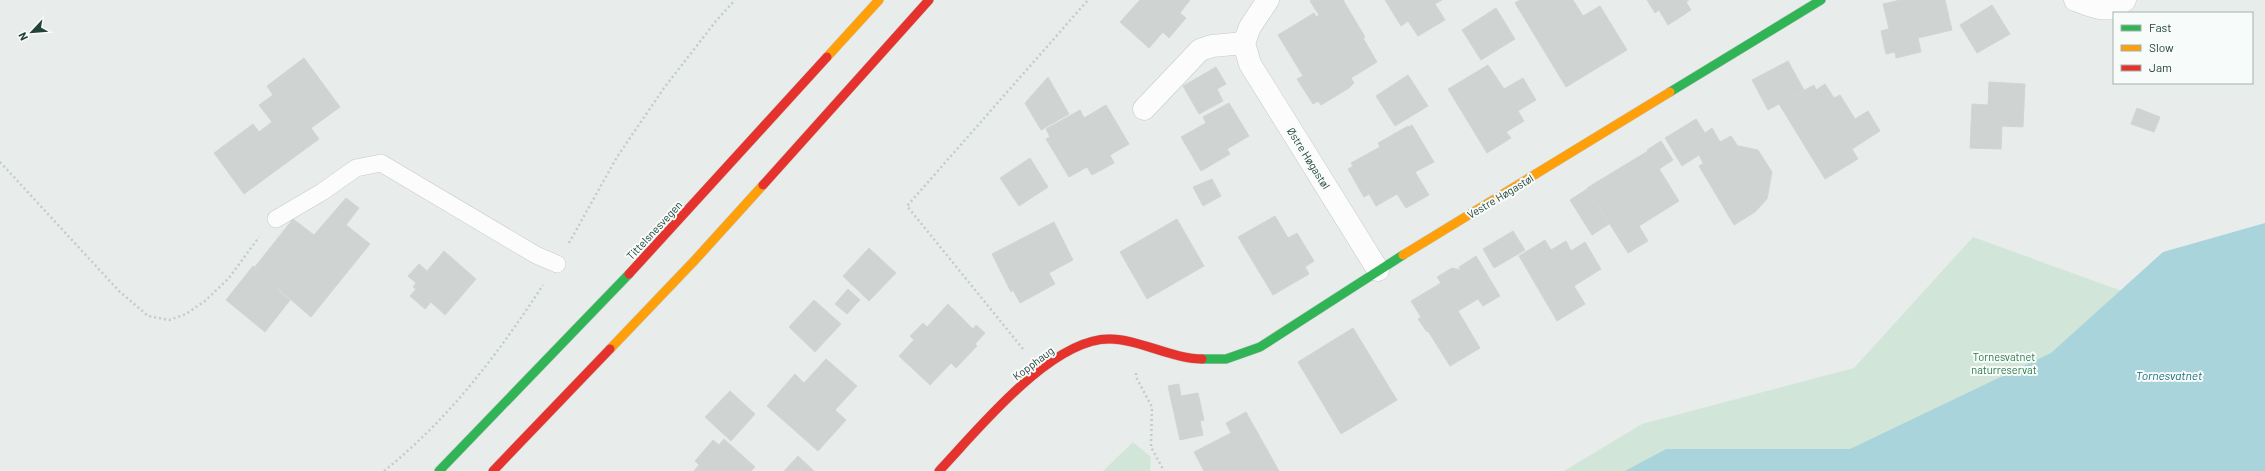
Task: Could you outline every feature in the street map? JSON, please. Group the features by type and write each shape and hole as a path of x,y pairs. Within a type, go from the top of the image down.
{"main road":[{"name":"Tittelsnesvegen","path":"439,471 510,400 667,234 880,0"},
{"path":"493,471 695,260 929,0"},
{"name":"Vestre Høgastøl","path":"1170,353 1195,359 1226,359 1260,347 1378,270 1821,0"},
{"name":"Kopphaug","path":"939,471 1018,388 1040,370 1078,346 1095,340 1112,339 1170,353"}],"street":[{"path":"1144,109 1200,50 1212,46 1244,44 1250,27 1268,0"},
{"path":"2075,0 2104,10 2116,7 2125,0"},
{"name":"Østre Høgastøl","path":"1244,44 1250,64 1378,270"}],"lane":[{"path":"276,219 322,192 356,168 371,164 381,164 536,255 557,264"}],"path":[{"path":"384,471 403,456 443,418 478,377 509,337 557,264 617,156 664,88 716,21 735,0"},
{"path":"1040,370 907,206 1088,0"},
{"path":"0,162 119,291 148,316 163,320 177,318 186,314 205,301 228,278 256,241 276,219"},
{"path":"1136,346 1136,378 1152,407 1151,447 1164,471"}],"green space":[{"name":"Tornesvatnet naturreservat","path":"1973,237 2133,295 2265,471 1564,471 1642,424 1854,368"},
{"path":"1133,442 1151,457 1150,471 1103,471"}],"water":[{"name":"Tornesvatnet","path":"2265,223 2265,471 1625,471 1666,449 1850,449 2051,353 2163,252"}],"building":[{"path":"1140,0 1190,0 1180,13 1186,18 1169,38 1163,32 1149,48 1120,22"},
{"path":"1343,0 1365,37 1363,38 1377,62 1351,78 1354,83 1349,88 1321,105 1318,101 1313,104 1297,79 1303,76 1278,35 1314,13 1316,17 1319,15 1310,1"},
{"path":"1385,0 1442,0 1435,4 1445,20 1418,36 1408,21 1401,26"},
{"path":"1520,0 1573,0 1583,16 1600,6 1627,50 1566,87 1515,3"},
{"path":"1647,0 1689,0 1686,2 1691,10 1668,25 1659,10 1655,13"},
{"path":"1900,0 1945,0 1952,30 1918,38 1921,52 1896,58 1895,52 1886,54 1881,31 1889,29 1883,4"},
{"path":"1992,5 2010,34 1977,53 1960,25"},
{"path":"1496,8 1515,39 1481,60 1462,30"},
{"path":"304,58 340,107 311,128 319,139 244,194 214,153 253,124 259,132 272,122 259,105 273,95 267,86"},
{"path":"1788,61 1804,90 1768,110 1752,80"},
{"path":"1488,65 1504,89 1523,78 1536,100 1518,111 1524,121 1506,132 1511,138 1487,153 1448,89"},
{"path":"1216,67 1226,84 1217,89 1223,101 1199,114 1183,86"},
{"path":"1408,75 1428,106 1395,126 1376,96"},
{"path":"1048,77 1069,114 1041,130 1025,103"},
{"path":"1989,82 2025,84 2023,127 2002,126 2001,149 1970,148 1972,104 1988,105"},
{"path":"1825,84 1834,98 1840,95 1855,119 1868,111 1880,131 1852,149 1858,159 1825,179 1779,104 1814,85 1816,90"},
{"path":"1229,103 1249,136 1227,149 1230,154 1201,171 1181,137 1206,123 1203,117"},
{"path":"1106,105 1129,144 1110,155 1114,163 1092,175 1087,167 1069,177 1046,139 1050,137 1046,129 1080,110 1084,118"},
{"path":"2137,108 2160,117 2154,132 2131,124"},
{"path":"1696,119 1705,133 1712,128 1720,142 1731,136 1737,145 1734,145 1703,163 1699,155 1682,166 1665,138"},
{"path":"1412,125 1434,162 1415,172 1429,195 1406,208 1397,194 1376,206 1369,194 1364,197 1348,169 1353,166 1351,163 1380,147 1378,143"},
{"path":"1661,141 1673,160 1659,169 1647,150"},
{"path":"1734,145 1758,150 1772,172 1767,199 1755,212 1734,225 1699,166"},
{"path":"1648,151 1679,201 1639,226 1648,241 1628,253 1587,188"},
{"path":"1030,158 1048,187 1019,206 1000,178"},
{"path":"1212,179 1221,196 1203,206 1193,187"},
{"path":"1587,189 1609,224 1592,235 1570,200"},
{"path":"346,198 359,208 346,225 370,244 311,317 254,268 293,219 314,235"},
{"path":"1275,216 1288,238 1297,233 1314,261 1305,267 1309,274 1273,295 1238,237"},
{"path":"1177,219 1204,266 1147,299 1120,252"},
{"path":"1054,222 1073,260 1049,273 1055,284 1020,303 1013,290 1011,292 992,254"},
{"path":"1513,231 1525,250 1494,268 1483,249"},
{"path":"1545,240 1551,250 1566,241 1571,251 1585,242 1601,269 1574,286 1585,304 1557,321 1519,256"},
{"path":"869,248 896,273 869,301 843,276"},
{"path":"444,251 476,279 445,315 431,302 425,309 410,296 416,289 413,287 416,283 408,276 419,264 427,271"},
{"path":"1476,256 1500,296 1483,306 1478,299 1458,311 1480,348 1450,366 1428,331 1427,332 1418,319 1421,317 1411,301 1441,283 1437,277 1452,268 1461,270 1459,267"},
{"path":"253,266 280,288 278,290 290,300 265,332 226,300"},
{"path":"848,289 860,300 847,314 835,304"},
{"path":"814,300 841,324 815,352 789,327"},
{"path":"948,304 973,329 976,325 985,333 975,344 977,346 956,368 951,363 930,385 899,356 914,340 910,336 923,323 927,327"},
{"path":"1353,328 1397,400 1341,434 1298,362"},
{"path":"826,359 857,386 835,410 846,420 818,451 767,406 795,374 804,383"},
{"path":"1179,384 1181,396 1198,393 1204,420 1200,421 1203,435 1180,440 1168,386"},
{"path":"730,391 755,414 731,441 705,417"},
{"path":"1246,412 1279,471 1204,471 1194,452 1231,433 1226,423"},
{"path":"724,439 755,467 751,471 694,471 699,465 695,461 713,440 719,445"},
{"path":"798,456 814,471 784,471"}],"traffic: fast":[{"path":"1670,92 1821,0"},
{"path":"1202,359 1226,359 1260,347 1403,255"},
{"path":"439,471 629,274"}],"traffic: slow":[{"path":"827,57 879,0"},
{"path":"1403,255 1670,92"},
{"path":"610,349 695,260 763,185"}],"traffic: jam":[{"path":"763,185 929,0"},
{"path":"629,274 827,57"},
{"path":"939,471 1017,389 1064,353 1087,343 1110,339 1121,340 1179,356 1202,359"},
{"path":"493,471 610,349"}]}
